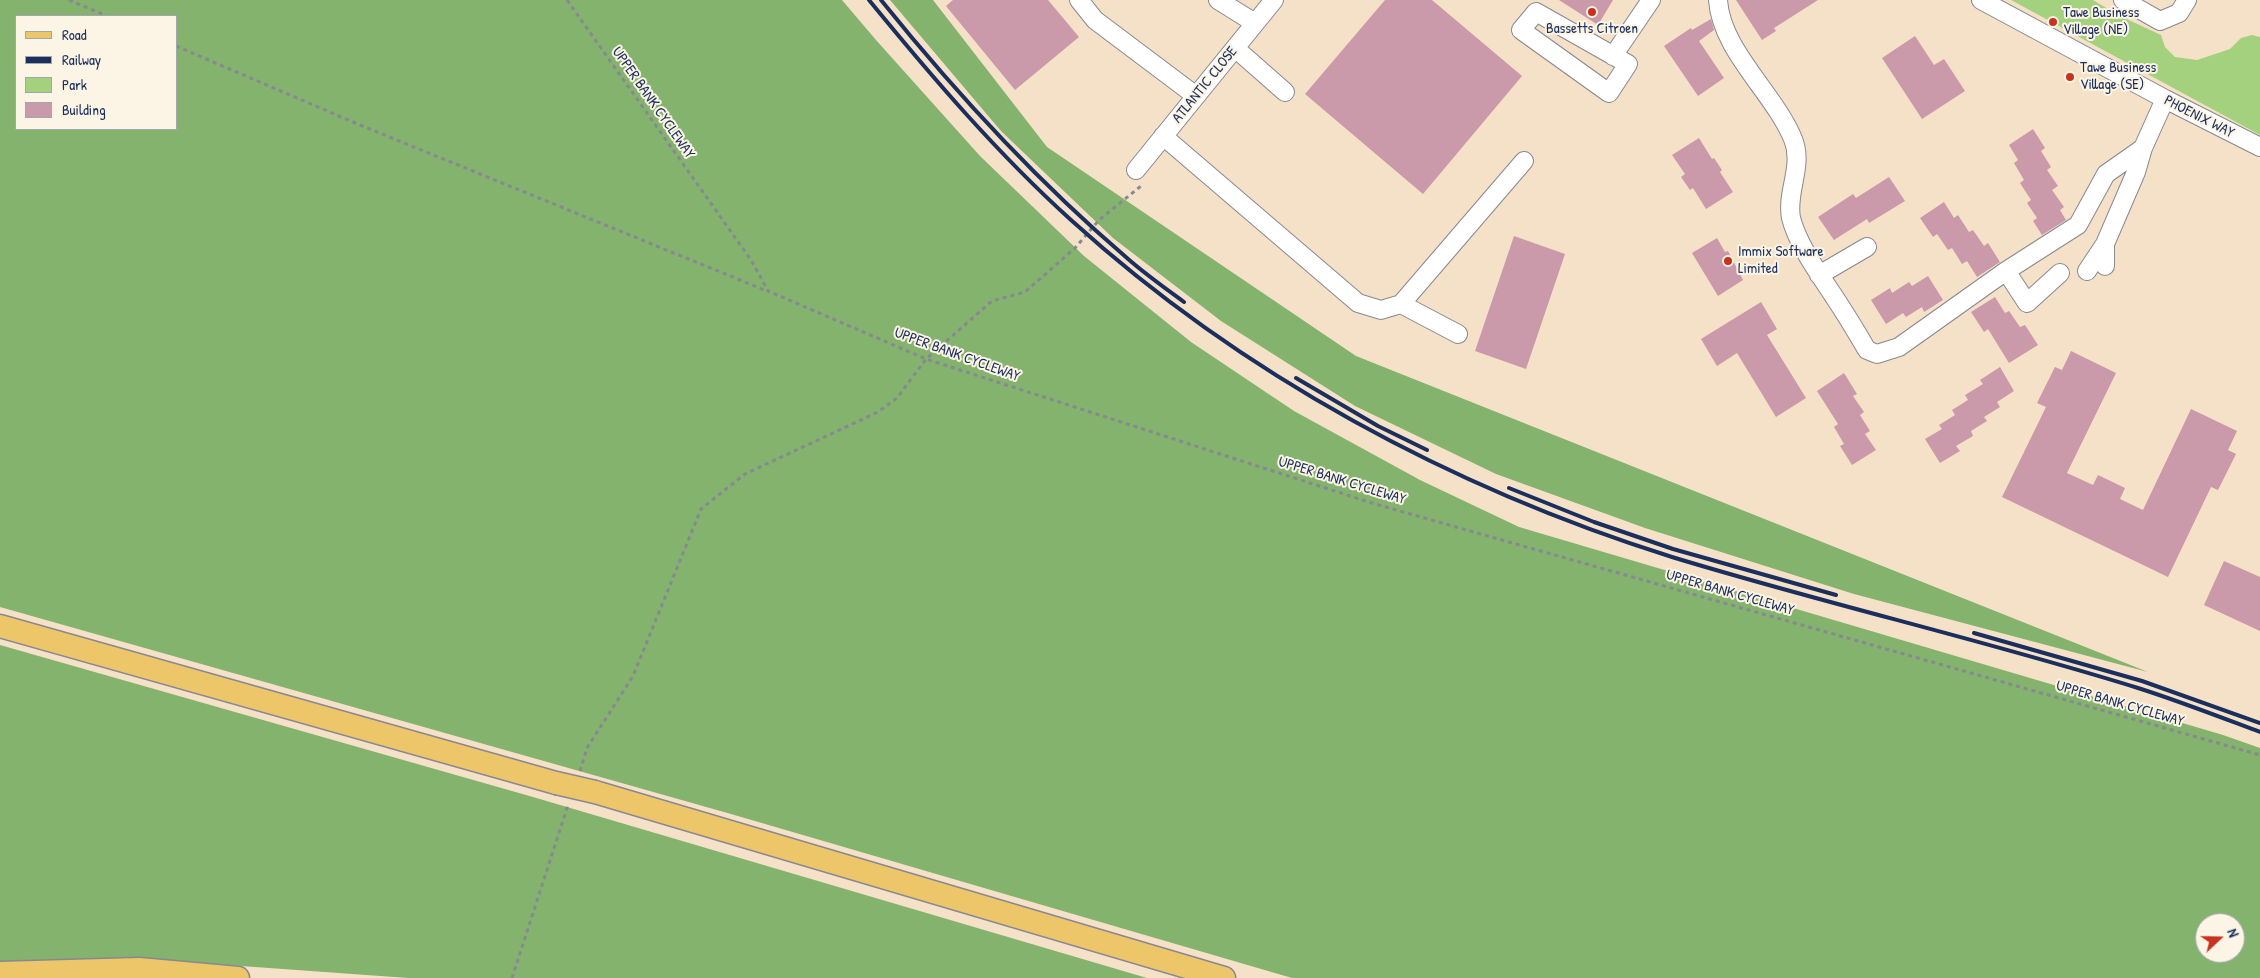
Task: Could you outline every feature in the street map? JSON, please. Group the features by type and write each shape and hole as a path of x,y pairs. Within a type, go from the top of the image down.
{"main road":[{"path":"0,626 556,783 596,792 1224,978"},
{"path":"0,972 139,969 238,978"}],"street":[{"path":"1079,0 1095,20 1196,96"},
{"path":"1218,0 1256,23"},
{"name":"ATLANTIC CLOSE","path":"1136,170 1274,0"},
{"path":"1613,56 1651,0"},
{"path":"1718,0 1719,15 1727,36 1769,98 1793,138 1798,154 1791,201 1791,216 1796,231 1820,276 1867,350 1877,354 1899,347 2006,271 2078,225 2106,174 2143,148"},
{"name":"PHOENIX WAY","path":"1981,0 2165,100 2260,147"},
{"path":"2123,0 2160,21 2179,13 2188,0"},
{"path":"1536,12 1613,56 1628,64 1609,93 1521,30 1536,12"},
{"path":"1236,48 1285,92"},
{"path":"2087,271 2105,244 2136,172 2143,148 2165,100"},
{"path":"1163,136 1358,303 1382,310 1400,304 1524,161"},
{"path":"2104,266 2105,244"},
{"path":"1820,276 1867,247"},
{"path":"2006,271 2027,303 2060,273"},
{"path":"1400,304 1458,334"}],"path":[{"path":"69,0 105,15"},
{"name":"UPPER BANK CYCLEWAY","path":"567,0 751,260 768,291 926,359 1375,504 2260,755"},
{"path":"178,47 360,125 768,291"},
{"path":"578,775 587,748 633,676 702,509 745,474 878,412 897,398 926,359 992,301 1025,292 1075,248 1098,220 1147,181 1136,170"},
{"path":"512,978 569,803"}],"green space":[{"path":"0,0 842,0 980,156 1084,256 1191,342 1294,411 1420,480 1519,527 2223,735 2260,748 2260,978 1292,978 731,814 0,607"},
{"path":"890,0 933,0 1047,147 1356,356 2148,672 1854,594 1645,528 1496,474 1355,406 1221,321 1113,238 1001,131"},
{"path":"2011,0 2093,0 2118,15 2161,35 2165,47 2175,57 2197,60 2230,49 2241,38 2252,35 2260,37 2260,135"},
{"path":"0,645 533,797 1147,978 408,978 130,958 0,962"}],"building":[{"path":"953,0 1048,0 1079,37 1015,90 946,6"},
{"path":"1385,0 1432,0 1522,76 1423,194 1305,94"},
{"name":"Bassetts Citroen","path":"1559,0 1613,0 1598,25"},
{"path":"1736,0 1818,0 1774,28 1776,31 1762,40"},
{"path":"1711,19 1714,30 1699,41 1724,78 1698,96 1664,46 1691,28 1692,30"},
{"path":"1915,36 1934,65 1944,59 1965,91 1922,119 1882,58"},
{"path":"2033,129 2045,148 2041,151 2051,167 2047,170 2058,186 2052,190 2064,207 2060,210 2066,220 2042,235 2033,221 2037,218 2027,203 2031,200 2020,183 2024,180 2014,163 2018,160 2009,145"},
{"path":"1699,138 1712,159 1714,158 1722,170 1720,172 1733,192 1706,209 1693,188 1690,190 1681,177 1685,174 1672,155"},
{"path":"1889,177 1905,201 1869,223 1867,219 1834,240 1818,217 1853,194 1856,198"},
{"path":"1944,202 1954,218 1958,215 1969,232 1973,230 1984,246 1988,243 2000,262 1977,277 1967,261 1962,264 1952,248 1948,250 1937,234 1933,237 1920,218"},
{"path":"1514,236 1565,254 1526,369 1475,351"},
{"path":"1717,238 1725,252 1728,251 1743,280 1718,296 1692,253"},
{"path":"1928,276 1943,300 1924,312 1922,307 1906,317 1903,313 1886,324 1871,300 1890,288 1892,293 1909,282 1912,286"},
{"path":"1995,297 2005,313 2009,311 2020,327 2025,325 2038,345 2009,363 1988,329 1984,332 1971,312"},
{"path":"1761,302 1777,329 1767,335 1806,398 1776,417 1737,353 1717,366 1701,339"},
{"path":"2071,351 2116,373 2067,473 2093,485 2098,475 2125,488 2120,499 2143,510 2191,409 2237,431 2228,450 2236,454 2218,490 2211,487 2168,577 2002,497 2046,407 2037,403 2055,367 2062,370"},
{"path":"2000,367 2014,391 1997,402 2000,407 1984,417 1987,421 1971,431 1973,436 1956,446 1960,451 1940,463 1925,439 1942,429 1939,425 1955,415 1952,410 1968,400 1965,395 1983,384 1980,380"},
{"path":"1844,373 1857,394 1853,396 1864,412 1860,415 1870,431 1865,434 1876,450 1852,465 1840,446 1844,444 1834,427 1838,424 1817,391"},
{"path":"2224,561 2260,577 2260,631 2204,605"}],"railway":[{"path":"869,0 966,114 1017,168 1071,220 1137,276 1206,328 1278,377 1353,421 1430,461 1509,497 1590,529 1672,557 1788,591 2022,654 2138,688 2260,732"},
{"path":"881,0 968,102 1029,167 1127,258 1184,302"},
{"path":"1296,378 1378,426 1427,450"},
{"path":"1509,488 1594,522 1673,549 1836,595"},
{"path":"1974,633 2142,681 2260,723"}],"place":[{"name":"Bassetts Citroen","path":"1592,12"},
{"name":"Tawe Business Village (NE)","path":"2053,22"},
{"name":"Tawe Business Village (SE)","path":"2070,77"},
{"name":"Immix Software Limited","path":"1728,261"}]}
